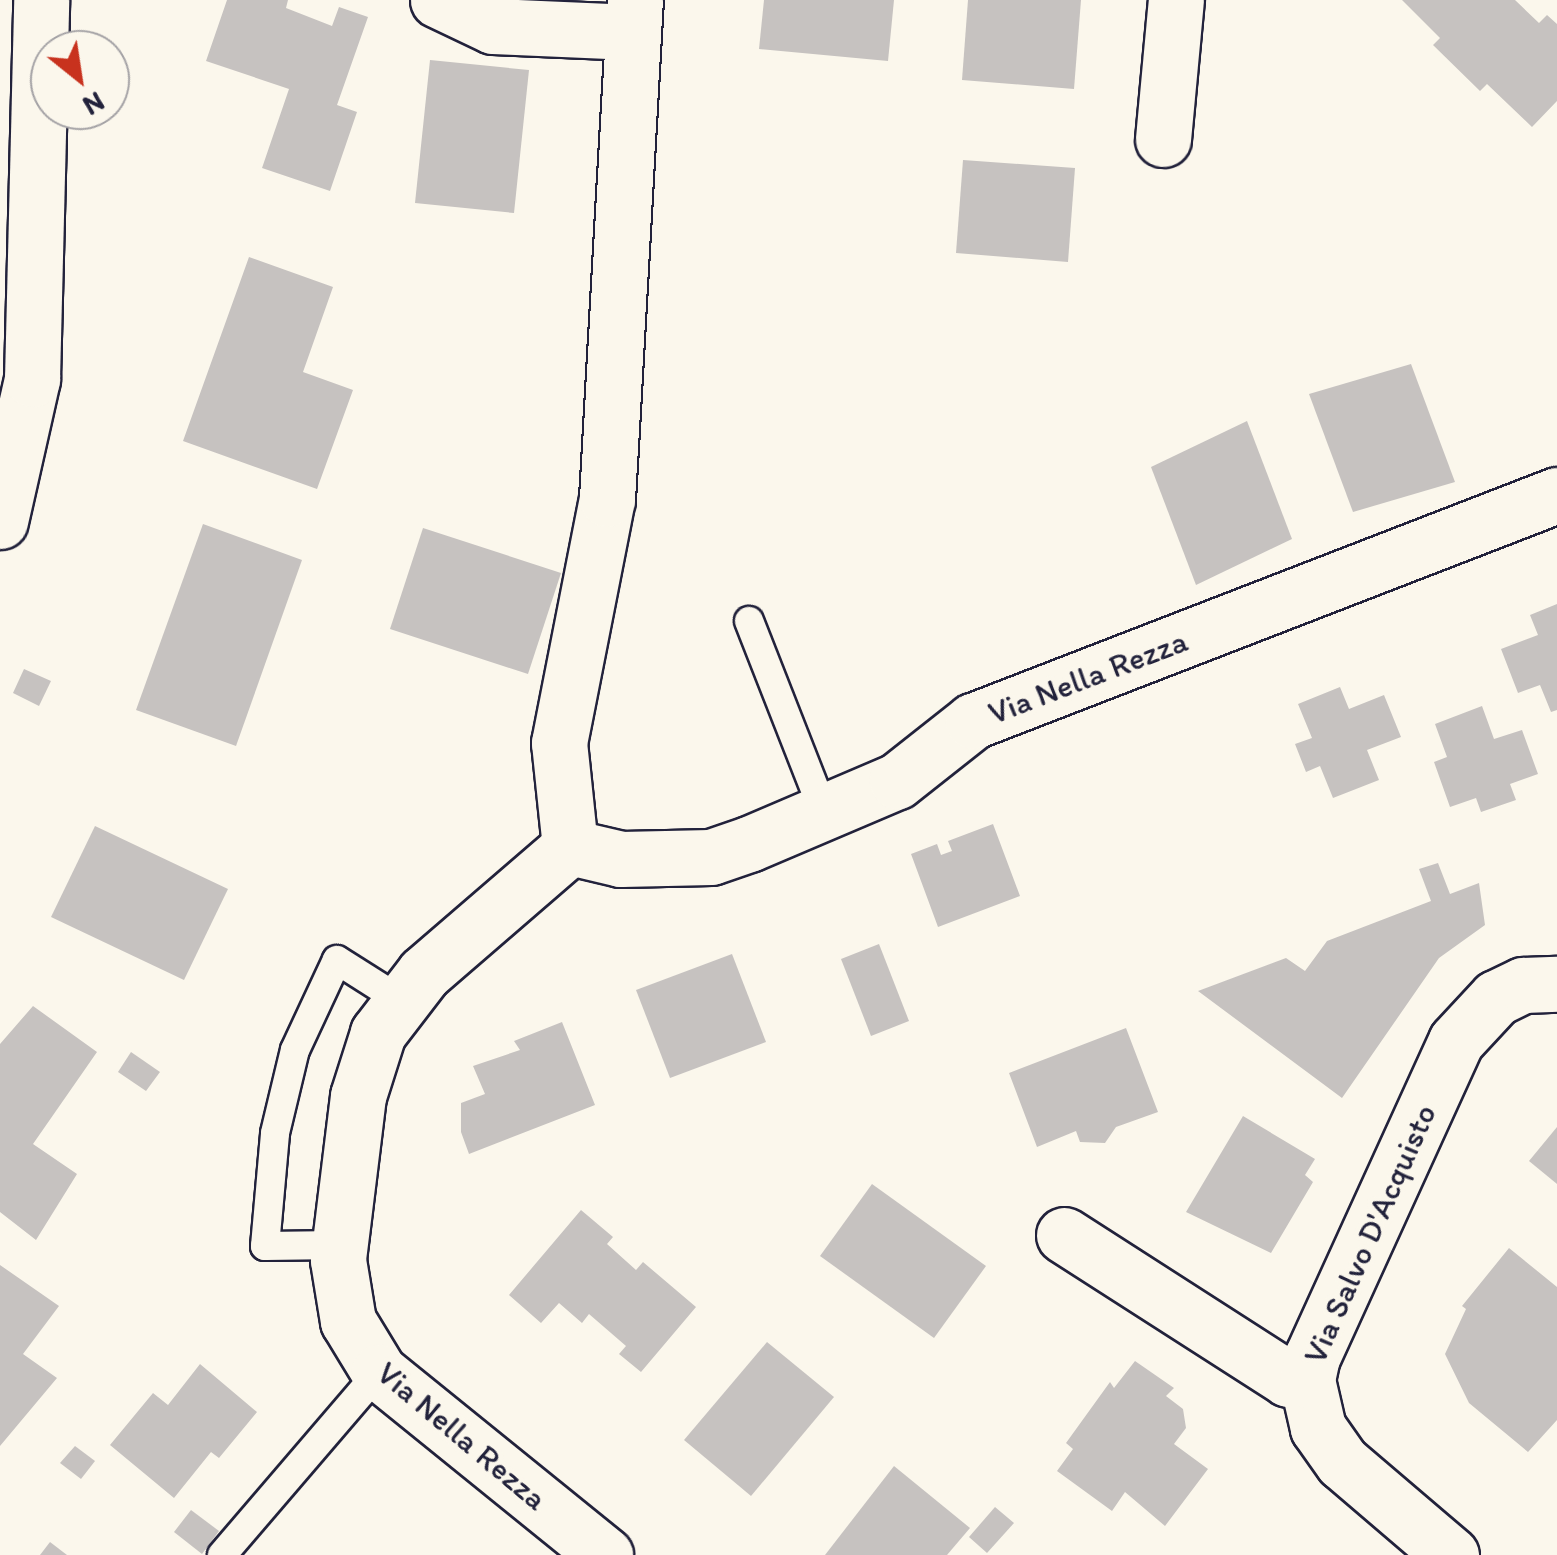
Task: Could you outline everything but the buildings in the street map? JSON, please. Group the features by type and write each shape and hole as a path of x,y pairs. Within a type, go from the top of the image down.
{"street":[{"path":"0,521 32,379 41,0"},
{"path":"438,0 493,26 634,16 606,499 560,743 570,846"},
{"path":"1163,139 1176,0"},
{"name":"Via Nella Rezza","path":"605,1555 379,1372 348,1320 338,1245 358,1096 378,1033 400,1000 570,846 621,859 711,857 897,782 972,721 1557,495"},
{"name":"Via Salvo D'Acquisto","path":"1451,1555 1342,1462 1318,1428 1307,1380 1312,1357 1456,1041 1496,998 1523,986 1557,984"},
{"path":"1064,1236 1288,1379 1307,1380"}],"lane":[{"path":"749,620 824,812"},
{"path":"338,1245 265,1246 274,1133 287,1083 337,960 400,1000"},
{"path":"222,1555 379,1372"}]}
